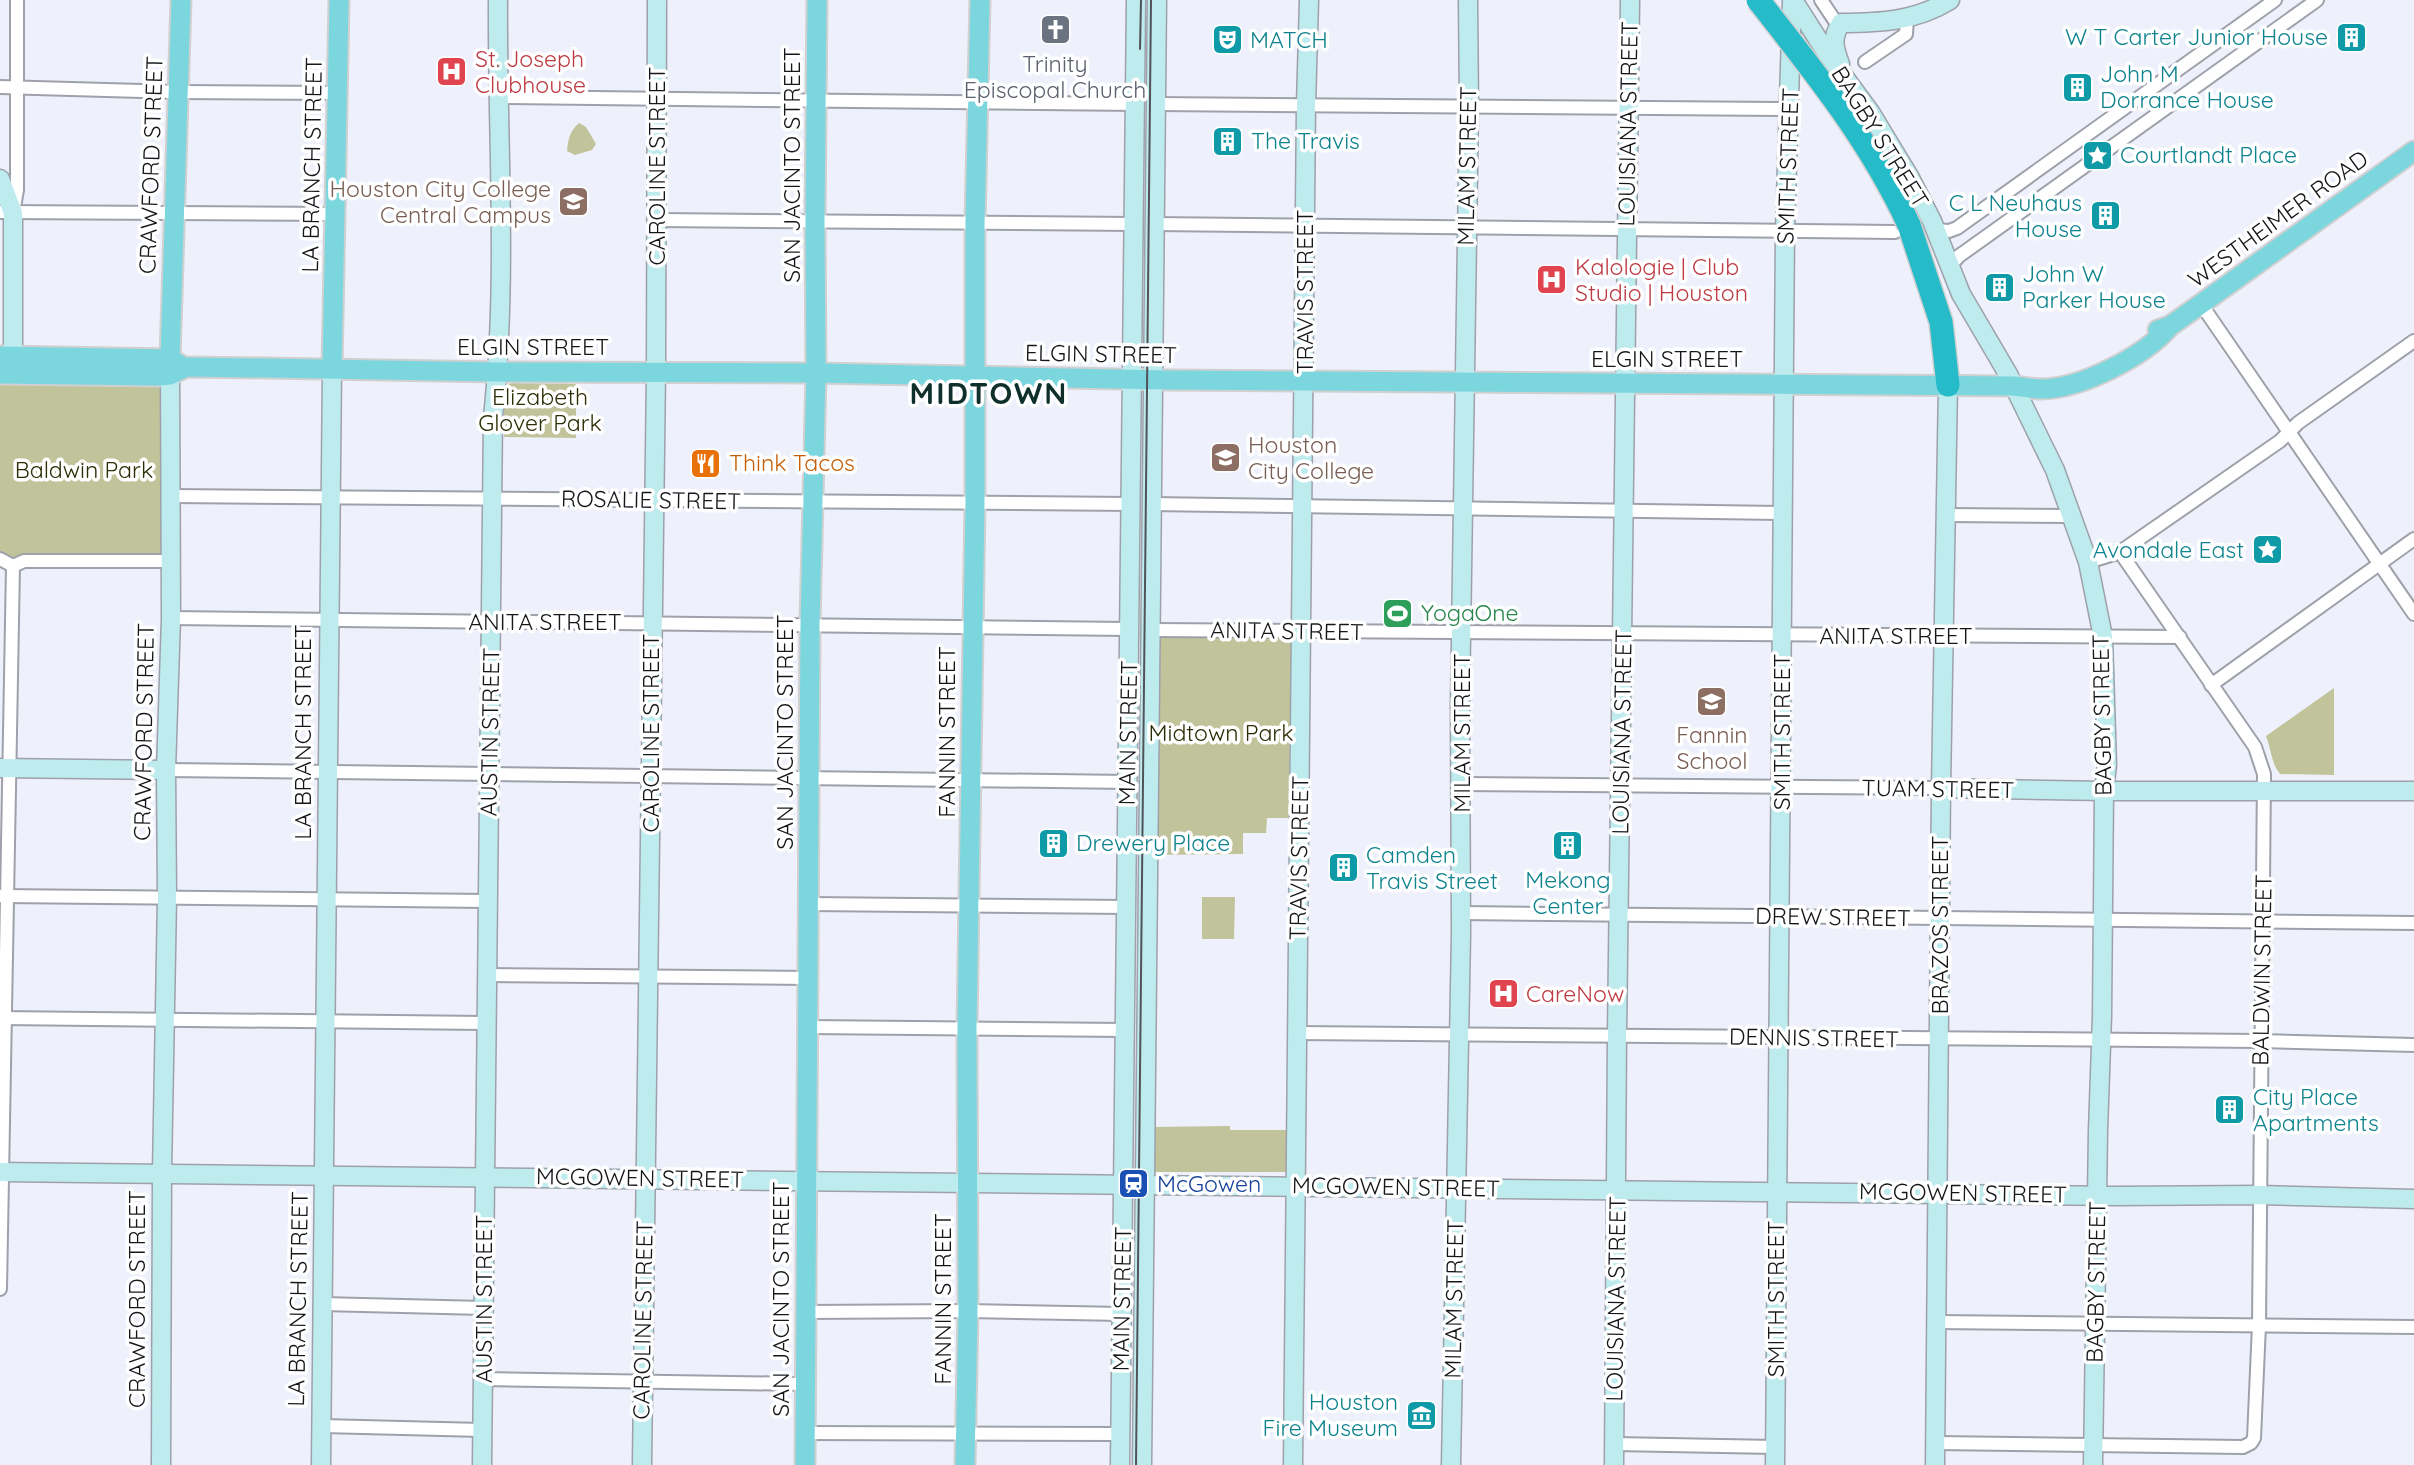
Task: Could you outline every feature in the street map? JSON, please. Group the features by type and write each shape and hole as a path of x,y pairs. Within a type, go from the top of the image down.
{"highway":[{"path":"1758,0 1815,73 1894,191 1902,228 1941,322 1948,385"}],"main road":[{"name":"CRAWFORD STREET","path":"161,1465 166,770 176,367 177,92 181,0"},
{"name":"LA BRANCH STREET","path":"321,1465 328,620 339,0"},
{"name":"AUSTIN STREET","path":"482,1465 493,418 498,372 500,189 498,0"},
{"name":"CAROLINE STREET","path":"642,1465 656,372 657,0"},
{"name":"SAN JACINTO STREET","path":"805,1465 817,0"},
{"name":"FANNIN STREET","path":"965,1465 968,1311 967,1028 975,502 975,224 980,0"},
{"name":"MAIN STREET","path":"1120,1465 1136,0"},
{"name":"MAIN STREET","path":"1142,1465 1157,0"},
{"name":"TRAVIS STREET","path":"1293,1465 1309,0"},
{"name":"MILAM STREET","path":"1451,1465 1460,1035 1468,0"},
{"name":"LOUISIANA STREET","path":"1614,1465 1630,0"},
{"name":"BAGBY STREET","path":"1793,0 1910,178 1961,293 2014,386 2055,470 2088,562 2103,637 2107,765 2104,791 2093,1465"},
{"name":"SMITH STREET","path":"1775,1465 1785,231 1793,0"},
{"path":"1844,75 1833,45 1836,30 1841,23 1881,23 1907,18 1935,9 1950,0"},
{"name":"WESTHEIMER ROAD","path":"2014,386 2043,389 2085,380 2141,351 2170,326 2414,150"},
{"path":"0,179 6,213 6,365"},
{"name":"ELGIN STREET","path":"6,365 498,372 816,373 1132,380 2014,386"},
{"name":"BRAZOS STREET","path":"1934,1465 1948,385"},
{"path":"5,768 166,770"},
{"name":"TUAM STREET","path":"1941,788 2414,791"},
{"name":"MCGOWEN STREET","path":"2,1172 2259,1195 2414,1199"}],"street":[{"path":"18,0 17,178 6,213 89,211 336,214"},
{"path":"1821,0 1835,20 1841,23"},
{"path":"1934,230 1953,230 2276,0"},
{"path":"1949,267 1959,256 2317,0"},
{"path":"1865,62 1906,34 1907,18"},
{"path":"2208,48 2223,68"},
{"path":"0,88 337,93"},
{"path":"497,97 1135,104"},
{"path":"1156,104 1790,109"},
{"path":"2091,132 2105,152"},
{"path":"1981,211 1995,230"},
{"path":"656,220 1134,224"},
{"path":"1154,225 1785,231 1902,228"},
{"path":"2201,304 2414,614"},
{"path":"2088,562 2120,552 2280,441 2298,423 2414,341"},
{"name":"ROSALIE STREET","path":"172,496 1130,505"},
{"path":"1151,504 1784,513"},
{"path":"1946,515 2072,516"},
{"path":"2211,685 2414,539"},
{"name":"BALDWIN STREET","path":"2093,1445 2244,1447 2251,1443 2254,1438 2259,1325 2264,790 2261,760 2255,747 2120,552"},
{"path":"0,559 13,566"},
{"path":"13,566 24,561 170,561"},
{"path":"0,1289 5,768 13,566"},
{"name":"ANITA STREET","path":"171,618 1129,629"},
{"name":"ANITA STREET","path":"1150,629 2180,637"},
{"path":"166,770 1128,782"},
{"name":"TUAM STREET","path":"1461,784 1941,788"},
{"path":"3,896 488,901"},
{"path":"809,904 1126,907"},
{"name":"DREW STREET","path":"1461,914 2414,923"},
{"path":"487,975 808,978"},
{"path":"3,1018 486,1023"},
{"path":"808,1027 1125,1030"},
{"name":"DENNIS STREET","path":"1297,1033 2261,1041 2414,1045"},
{"path":"321,1304 483,1308"},
{"path":"805,1312 1122,1314"},
{"path":"1936,1322 2414,1326"},
{"path":"483,1379 804,1384"},
{"path":"321,1426 482,1430"},
{"path":"804,1433 1120,1434"},
{"path":"1935,1443 2093,1445"},
{"path":"1615,1444 1775,1447"}],"green space":[{"path":"579,123 586,127 596,144 592,150 575,155 567,151 567,147 572,132"},
{"name":"Baldwin Park","path":"165,379 165,551 160,556 15,561 0,555 0,380"},
{"name":"Elizabeth Glover Park","path":"512,383 576,384 576,438 504,437 504,389"},
{"name":"Midtown Park","path":"1284,635 1291,640 1289,818 1267,818 1266,833 1243,833 1243,854 1150,855 1159,637"},
{"path":"2334,688 2334,775 2280,774 2266,736"},
{"path":"1202,897 1235,897 1234,939 1202,939"},
{"path":"1230,1126 1230,1130 1286,1130 1286,1172 1150,1172 1150,1127"}],"tram line":[{"path":"1140,49 1141,0"},
{"path":"1136,1465 1151,0"}],"place":[{"name":"Trinity Episcopal Church","path":"1055,30"},
{"name":"W T Carter Junior House","path":"2351,37"},
{"name":"MATCH","path":"1227,40"},
{"name":"St. Joseph Clubhouse","path":"452,72"},
{"name":"John M Dorrance House","path":"2077,87"},
{"name":"The Travis","path":"1228,141"},
{"name":"Courtlandt Place","path":"2097,155"},
{"name":"Houston City College Central Campus","path":"574,202"},
{"name":"C L Neuhaus House","path":"2105,216"},
{"name":"Kalologie | Club Studio | Houston","path":"1552,280"},
{"name":"John W Parker House","path":"1999,287"},
{"name":"Houston City College","path":"1225,458"},
{"name":"Think Tacos","path":"706,463"},
{"name":"Avondale East","path":"2267,550"},
{"name":"YogaOne","path":"1398,613"},
{"name":"Fannin School","path":"1712,701"},
{"name":"Drewery Place","path":"1053,843"},
{"name":"Mekong Center","path":"1568,846"},
{"name":"Camden Travis Street","path":"1343,868"},
{"name":"CareNow","path":"1503,994"},
{"name":"City Place Apartments","path":"2230,1110"},
{"name":"McGowen","path":"1134,1184"},
{"name":"Houston Fire Museum","path":"1421,1415"}],"district":[{"name":"MIDTOWN","path":"989,394"}]}
